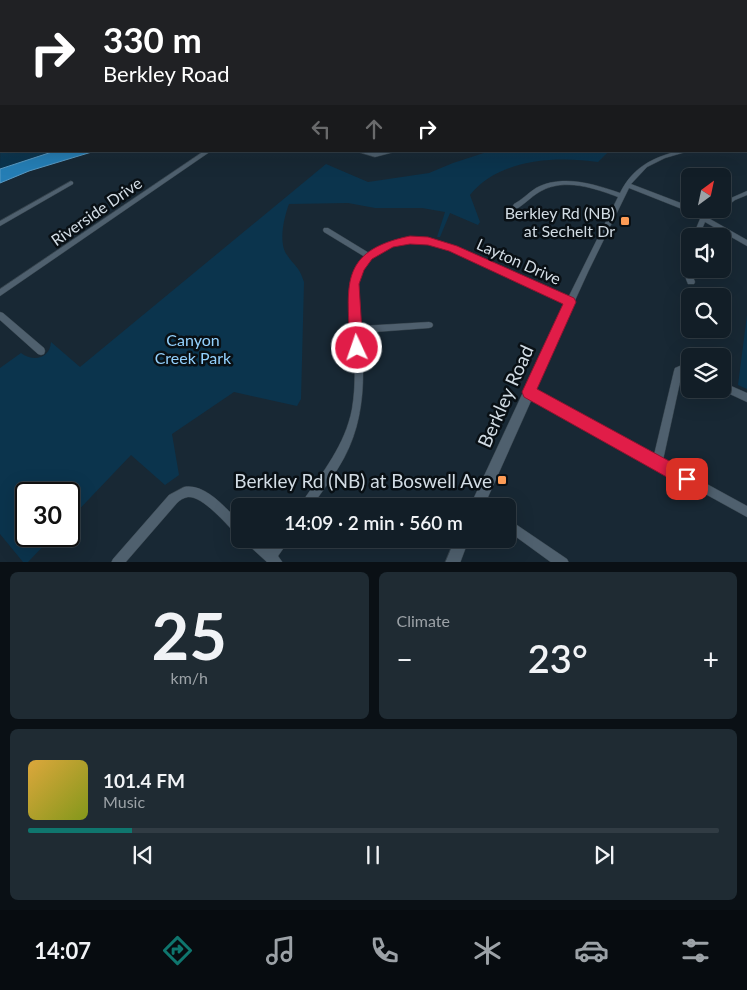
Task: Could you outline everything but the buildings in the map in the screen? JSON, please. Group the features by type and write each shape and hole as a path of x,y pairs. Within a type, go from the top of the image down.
{"street":[{"name":"Riverside Drive","path":"0,293 207,152"},
{"path":"361,152 370,155 389,152"},
{"name":"Berkley Road","path":"482,498 570,302 627,185 645,166 663,157 682,152"},
{"path":"0,224 71,183"},
{"path":"516,206 542,188 569,183 585,183 622,196"},
{"path":"627,185 681,205"},
{"path":"731,200 747,194"},
{"path":"699,228 705,218 747,243"},
{"path":"311,498 339,457 355,420 359,396 354,284 359,269 368,256 326,230"},
{"name":"Layton Drive","path":"368,256 382,248 399,242 420,240 436,243 453,248 570,302"},
{"path":"690,278 691,282"},
{"path":"0,315 41,351"},
{"path":"356,330 429,325"},
{"path":"657,463 678,371 681,370"},
{"path":"731,390 747,398"},
{"path":"529,392 747,512"},
{"path":"117,562 173,499 182,493 192,492 201,495 231,522"},
{"path":"516,530 562,562"},
{"path":"260,548 274,560 280,548"},
{"path":"452,562 458,548"}],"green space":[{"path":"0,152 52,152 0,169"},
{"name":"Canyon Creek Park","path":"487,152 608,152 598,162 546,160 512,167 496,174 482,183 470,195 480,222 478,225 450,213 440,237 437,237 445,212 422,208 375,208 348,203 289,204 282,237 284,250 299,270 304,282 301,399 297,406 234,392 172,434 179,475 165,485 131,455 80,508 80,482 15,482 15,547 42,547 28,562 23,562 0,534 0,368 21,353 36,358 44,355 48,352 51,342 80,367 326,164 368,182 429,173"},
{"path":"747,315 747,389 738,385"}],"water":[{"path":"52,152 92,152 29,171 0,183 0,169"}],"place":[{"name":"Berkley Rd (NB) at Sechelt Dr","path":"625,221"},
{"name":"Berkley Rd (NB) at Boswell Ave","path":"502,480"}],"route":[{"path":"357,348 354,284 356,274 368,256 391,244 410,240 428,241 453,248 570,302 529,392 687,479"}]}
